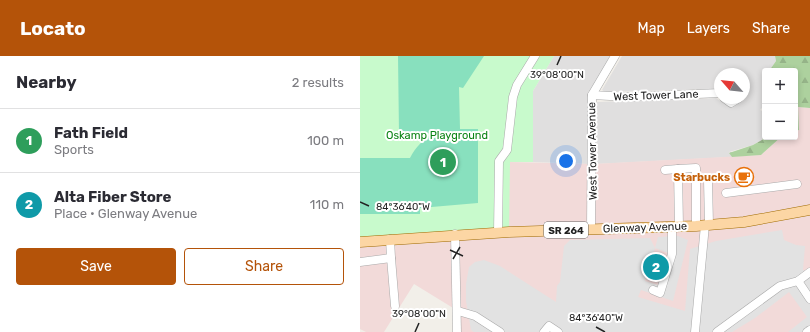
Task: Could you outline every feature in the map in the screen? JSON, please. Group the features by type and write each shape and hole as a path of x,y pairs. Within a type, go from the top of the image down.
{"main road":[{"name":"Glenway Avenue","path":"360,242 455,234 675,227 744,222 809,213"}],"street":[{"path":"498,232 499,161 507,150 515,91 535,56"},
{"name":"West Tower Avenue","path":"591,229 592,95 615,56"},
{"name":"West Tower Lane","path":"592,95 628,96 714,93"},
{"path":"665,170 696,168 703,225"},
{"path":"652,290 660,292 672,254 678,169"},
{"path":"695,332 708,180"},
{"path":"726,193 797,184"},
{"path":"455,234 458,311 457,332"},
{"path":"390,239 395,306"},
{"path":"360,262 391,258"},
{"path":"717,332 780,286 798,281 809,273"},
{"path":"798,281 810,299"},
{"path":"458,311 475,316 500,332"},
{"path":"544,332 549,326 558,332"}],"shaded area":[{"path":"554,56 610,56 588,97 588,164 533,162 533,91"},
{"path":"622,56 775,56 776,61 771,68 762,68 762,108 760,110 762,111 762,140 753,145 729,152 732,157 596,164 597,102 714,98 714,104 735,106 737,104 750,104 750,68 714,68 714,89 605,92 602,90"},
{"path":"798,107 810,108 810,332 457,332 458,311 414,284 384,332 366,332 360,329 360,242 510,162 593,164 761,155 778,140 798,140"},
{"path":"782,230 784,240 796,245 805,246 803,270 810,273 810,332 788,332 807,317 789,292 755,318 732,332 474,332 471,330 466,301 466,284 469,267 475,262 484,260 500,266 556,302 557,286 560,282 564,246 570,240 650,238 655,248 658,237 678,236 688,240 673,301 641,290 638,297 685,311 690,249 716,241","holes":["655,248 668,253 658,285 645,281"]}],"green space":[{"name":"Oskamp Playground","path":"360,56 554,56 533,91 533,162 510,162 509,232 360,242"},
{"path":"398,56 484,56 463,88 459,87 460,129 478,129 478,203 420,208 420,214 360,214 360,158 410,158 420,144 434,133 399,134"},
{"path":"775,56 810,56 810,108 798,107 798,68 771,68 776,61"},
{"path":"798,107 799,130 798,130"},
{"path":"762,140 778,140 761,155 732,157 729,153 753,145"}],"place":[{"name":"Fath Field","path":"443,162"},
{"name":"Starbucks","path":"744,177"},
{"name":"Alta Fiber Store","path":"656,267"}]}
